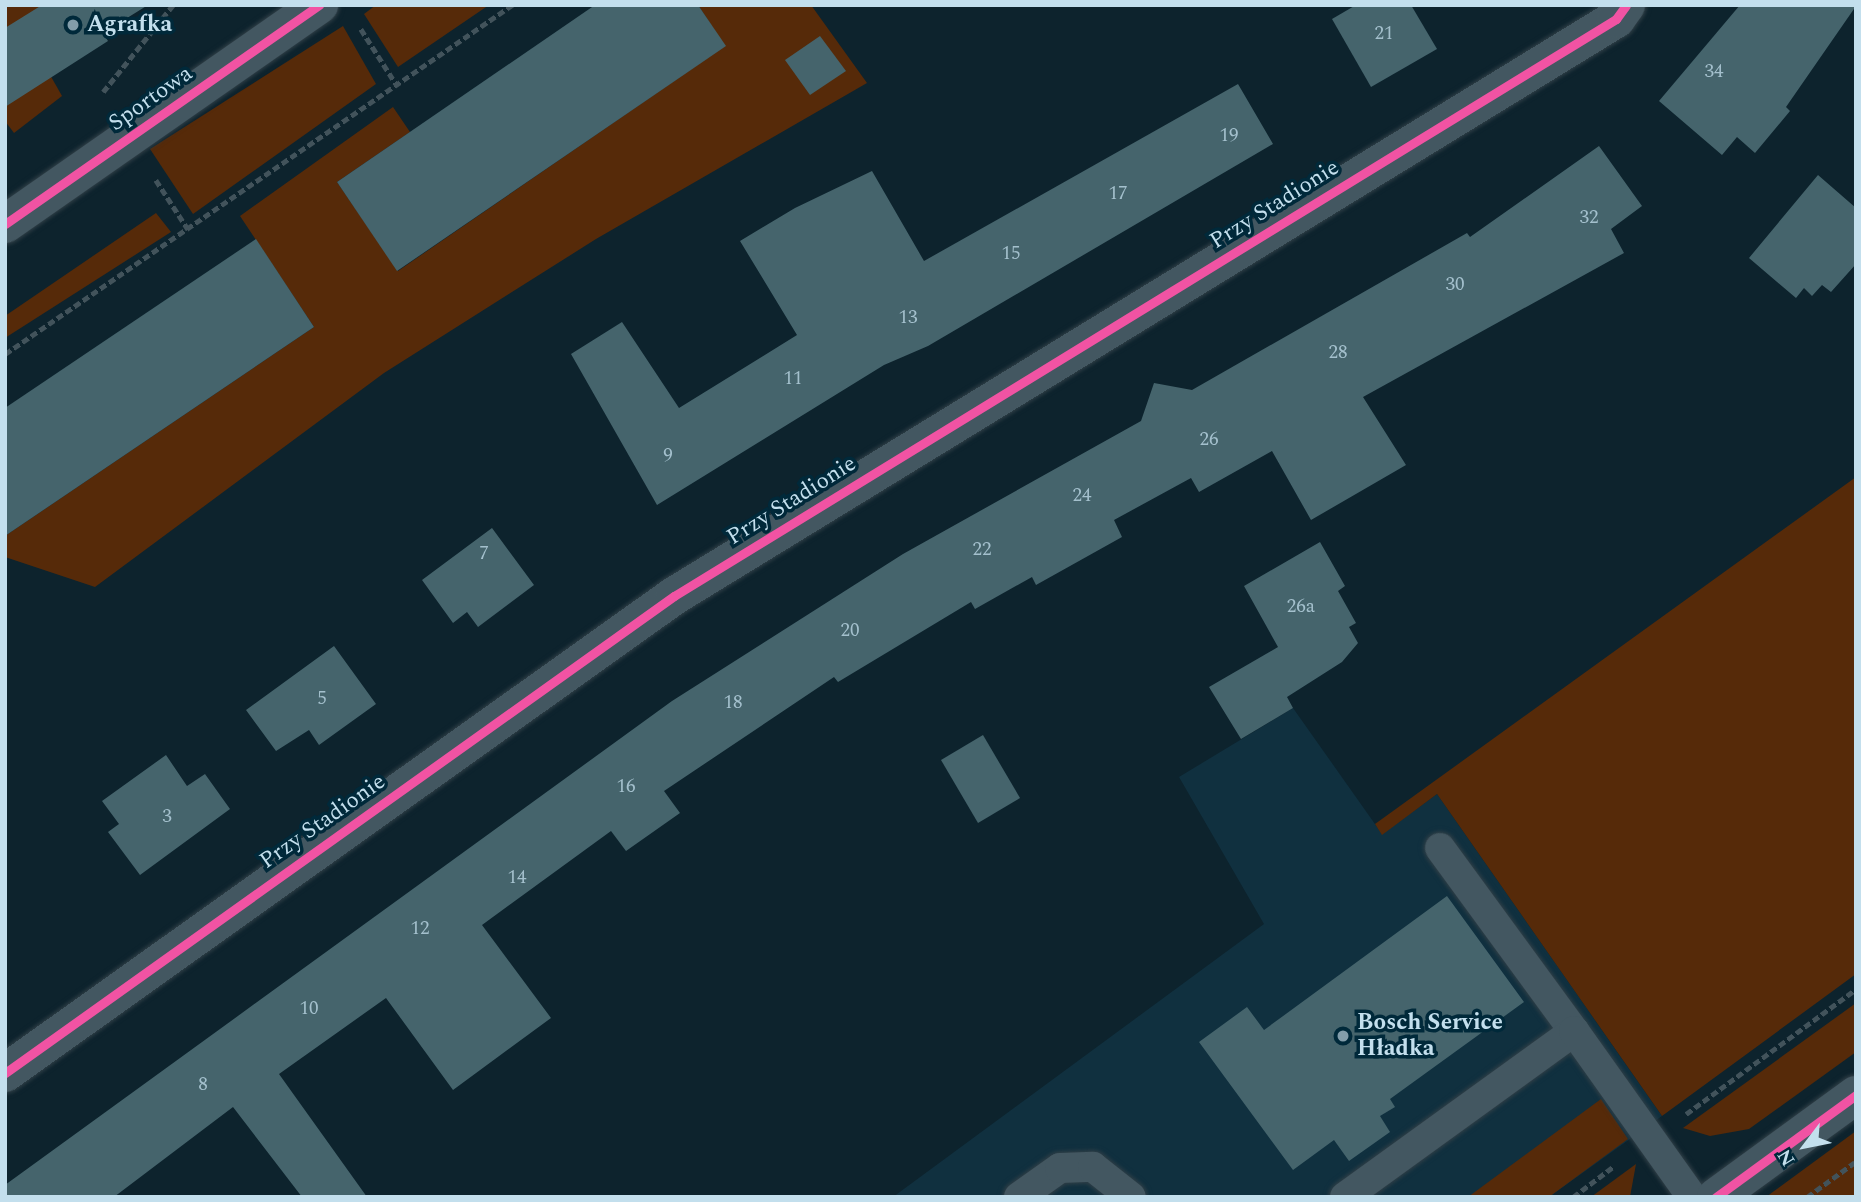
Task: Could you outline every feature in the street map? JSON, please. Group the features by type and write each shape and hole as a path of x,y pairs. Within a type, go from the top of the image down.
{"street":[{"name":"Przy Stadionie","path":"5,1073 674,596 1616,19 1626,5"},
{"name":"Sportowa","path":"5,224 128,139 336,11"},
{"path":"1716,1197 1856,1095"}],"lane":[{"path":"1440,848 1692,1197"},
{"path":"1345,1197 1574,1031"},
{"path":"1019,1197 1060,1168 1093,1167 1131,1197"}],"path":[{"path":"5,355 512,5"},
{"path":"336,11 396,84"},
{"path":"128,139 188,229"},
{"path":"1573,1197 1856,989"},
{"path":"1807,1197 1856,1161"}],"shaded area":[{"path":"5,5 44,5 5,29"},
{"path":"376,5 489,5 398,67 364,14"},
{"path":"698,5 811,5 867,83 596,239 384,373 95,587 5,557 5,536 314,327 240,216 393,107 410,132 337,182 398,271 725,46"},
{"path":"343,26 376,84 193,214 150,149"},
{"path":"5,48 49,73 62,96 14,133 5,121"},
{"path":"156,213 171,232 5,338 5,316"},
{"path":"1856,477 1856,974 1662,1116 1437,794 1382,835 1375,824"},
{"name":"Bosch Service Hładka","path":"1293,708 1382,834 1437,794 1662,1116 1549,1197 893,1197 1264,924 1179,777"},
{"path":"1856,1003 1856,1052 1749,1129 1710,1136 1683,1128"},
{"path":"1601,1099 1628,1139 1549,1197 1468,1197"},
{"path":"1856,1131 1856,1197 1766,1197"},
{"path":"1636,1164 1630,1197 1591,1197"}],"building":[{"path":"42,5 148,5 103,33 108,41 5,107 5,28"},
{"path":"595,5 698,5 726,46 397,271 337,182"},
{"path":"1356,5 1411,5 1437,49 1371,87 1332,19"},
{"path":"1740,5 1856,6 1786,107 1790,111 1755,153 1737,137 1722,155 1659,101"},
{"path":"820,36 846,71 810,95 785,60"},
{"path":"1238,84 1273,144 928,346 884,365 657,505 571,354 622,322 679,408 797,335 740,241 795,208 872,171 924,261"},
{"path":"1599,146 1642,206 1611,229 1624,253 1363,397 1406,465 1311,520 1272,451 1199,492 1191,478 1114,520 1122,537 1036,585 1032,577 975,609 971,602 838,682 834,677 664,791 680,813 626,851 611,831 482,925 551,1018 453,1090 386,998 279,1074 367,1197 302,1197 233,1107 114,1197 5,1197 5,1185 672,701 903,554 1141,421 1154,383 1192,390 1467,233 1470,237"},
{"path":"1818,175 1856,208 1856,264 1831,292 1822,285 1812,296 1804,288 1796,298 1749,258"},
{"path":"256,239 314,327 5,536 5,408"},
{"path":"492,528 534,585 478,627 467,612 453,623 422,580"},
{"path":"1320,542 1345,586 1338,591 1356,623 1349,627 1358,643 1342,662 1287,697 1293,708 1241,739 1209,687 1278,647 1244,586"},
{"path":"334,646 376,704 319,745 309,730 276,751 246,710"},
{"path":"983,735 1020,798 978,823 941,760"},
{"path":"166,755 187,786 205,774 230,809 140,875 108,832 119,824 102,801"},
{"name":"Bosch Service Hładka","path":"1447,896 1524,1002 1390,1099 1395,1107 1380,1116 1390,1132 1349,1161 1334,1140 1293,1170 1199,1042 1247,1007 1264,1030"}],"cycle path":[{"path":"5,224 319,5"},
{"path":"5,1073 674,596 1616,19 1626,5"},
{"path":"1716,1197 1856,1095"}],"place":[{"name":"Agrafka","path":"73,25"},
{"name":"Bosch Service Hładka","path":"1343,1036"}]}
